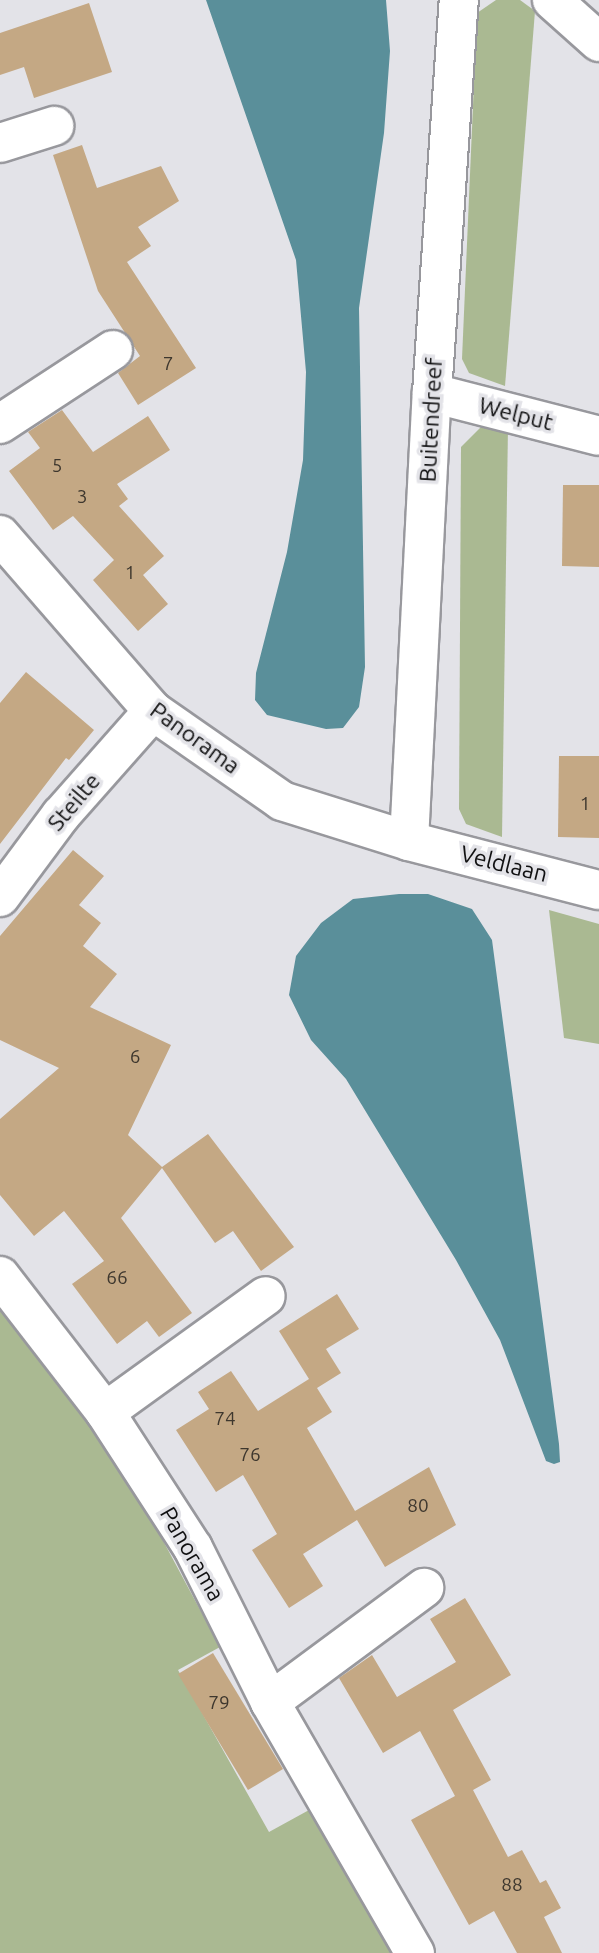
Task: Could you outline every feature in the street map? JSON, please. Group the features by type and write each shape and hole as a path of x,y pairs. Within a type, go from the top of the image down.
{"street":[{"name":"Buitendreef","path":"409,841 432,393 459,0"},
{"path":"551,0 599,42"},
{"path":"0,143 54,126"},
{"path":"0,424 113,350"},
{"name":"Welput","path":"432,393 599,436"},
{"name":"Panorama","path":"0,535 153,712 282,801 409,841"},
{"name":"Steilte","path":"0,897 61,815 153,712"},
{"name":"Veldlaan","path":"409,841 599,890"},
{"name":"Panorama","path":"0,1276 104,1412 193,1548 270,1702 415,1953"},
{"path":"104,1412 266,1296"},
{"path":"270,1702 424,1588"}],"green space":[{"path":"496,0 520,0 535,11 505,386 469,373 462,359 477,13"},
{"path":"489,419 508,426 502,837 466,824 459,809 461,447"},
{"path":"549,910 599,924 599,1044 564,1038"},
{"path":"0,1299 116,1453 220,1647 178,1670 269,1832 320,1804 401,1953 0,1953"}],"water":[{"path":"206,0 386,0 390,51 384,133 359,308 365,667 359,707 343,728 326,729 267,715 255,700 256,673 287,552 303,460 306,372 296,260"},
{"path":"428,894 472,909 492,940 559,1444 560,1462 554,1464 546,1461 500,1340 456,1260 346,1079 311,1040 289,995 296,956 321,923 353,899"}],"building":[{"path":"89,3 112,72 34,98 24,67 0,75 0,33"},
{"path":"82,145 97,188 161,166 179,201 138,227 151,246 127,262 196,368 138,405 118,373 140,356 98,291 53,155"},
{"path":"62,410 93,452 148,416 170,450 117,484 128,499 119,506 164,556 143,575 168,604 138,631 93,580 114,560 73,516 53,530 9,471 40,448 28,432"},
{"path":"563,485 599,485 599,567 562,566"},
{"path":"26,672 94,730 69,760 66,758 0,844 0,703"},
{"path":"559,756 599,756 599,838 558,837"},
{"path":"73,850 104,876 79,905 101,923 83,946 117,974 90,1007 171,1045 128,1135 162,1167 208,1134 294,1247 261,1271 233,1231 215,1243 162,1168 121,1218 192,1313 159,1337 147,1321 117,1344 72,1284 104,1261 64,1211 34,1236 0,1195 0,1119 59,1068 0,1040 0,936"},
{"path":"337,1294 359,1329 326,1349 341,1373 317,1388 332,1412 307,1428 355,1511 429,1467 456,1525 385,1567 357,1520 303,1554 323,1586 289,1608 252,1550 277,1534 243,1475 216,1492 176,1430 209,1409 198,1392 231,1371 258,1411 309,1379 279,1331"},
{"path":"465,1598 511,1675 453,1710 491,1780 473,1790 508,1857 522,1850 540,1883 546,1880 561,1908 544,1917 562,1953 517,1953 494,1911 469,1925 411,1820 455,1796 420,1731 383,1753 339,1678 372,1655 397,1697 456,1662 430,1619"},
{"path":"213,1653 283,1769 248,1790 178,1674"}]}
